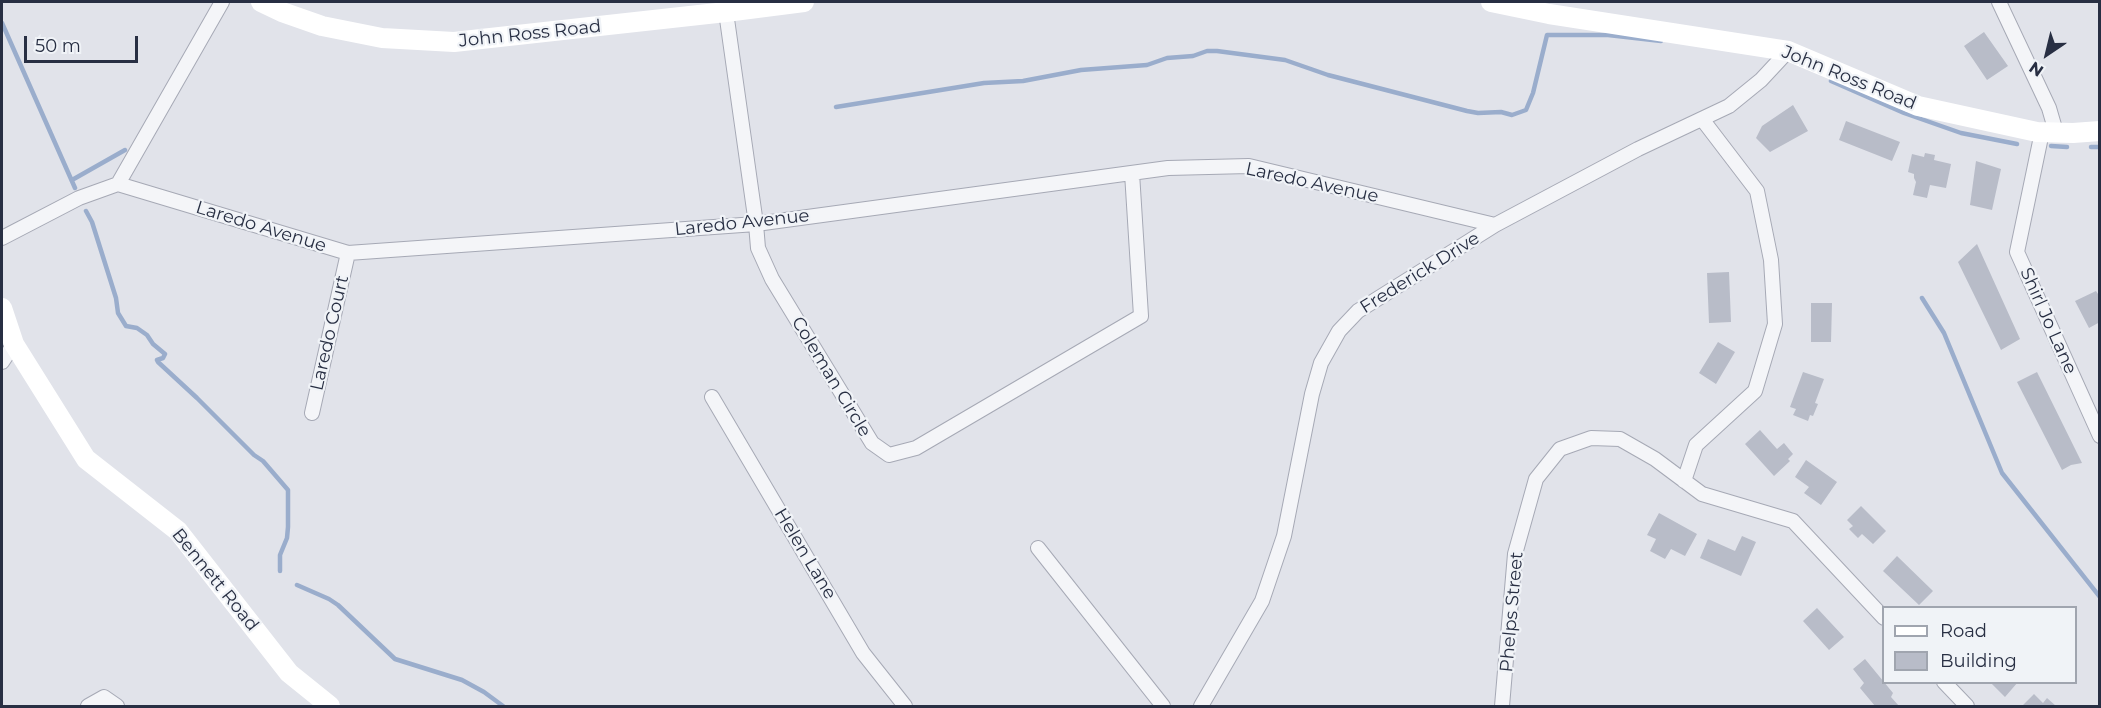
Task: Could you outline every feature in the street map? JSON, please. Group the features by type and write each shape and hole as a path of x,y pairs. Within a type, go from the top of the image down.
{"street":[{"path":"2,238 80,198 118,184 222,2"},
{"name":"John Ross Road","path":"261,2 322,26 382,38 454,42 804,2"},
{"name":"John Ross Road","path":"1491,2 1549,14 1788,51 1918,106 2049,132 2100,130"},
{"path":"1999,2 2049,108 2049,132"},
{"name":"Coleman Circle","path":"726,12 758,248 772,279 872,443 889,455 915,448 1140,316 1132,173"},
{"name":"Frederick Drive","path":"1201,706 1262,601 1284,537 1312,394 1321,363 1339,331 1358,311 1495,225 1638,149 1729,106 1761,80 1788,51"},
{"path":"1684,481 1696,445 1755,391 1775,324 1771,260 1757,191 1702,119"},
{"name":"Shirl Jo Lane","path":"2049,132 2017,252 2100,436"},
{"name":"Laredo Avenue","path":"118,184 348,253 756,224 1168,168 1249,166 1495,225"},
{"name":"Laredo Court","path":"312,413 348,253"},
{"name":"Bennett Road","path":"2,308 15,344 87,459 178,531 290,673 330,706"},
{"path":"2,362 15,344"},
{"name":"Helen Lane","path":"712,397 863,653 904,706"},
{"name":"Phelps Street","path":"1502,706 1515,554 1536,479 1560,449 1591,438 1620,439 1655,459 1702,494 1792,521 1882,616"},
{"path":"1038,548 1163,706"},
{"path":"1946,684 1967,706"},
{"path":"88,706 104,697 117,706"}],"building":[{"path":"1984,32 2008,66 1987,80 1964,46"},
{"path":"1793,105 1808,131 1770,152 1756,138 1762,126"},
{"path":"1846,121 1900,142 1892,161 1839,140"},
{"path":"1925,153 1935,155 1934,160 1951,164 1946,188 1930,185 1927,198 1913,195 1916,182 1914,174 1908,172 1912,154 1924,157"},
{"path":"1976,161 2001,169 1992,210 1970,205"},
{"path":"1977,244 2020,339 2001,350 1958,262"},
{"path":"1729,272 1731,322 1709,323 1707,273"},
{"path":"2096,291 2100,297 2100,322 2089,328 2075,301"},
{"path":"1811,303 1832,303 1831,342 1811,342"},
{"path":"1718,342 1735,352 1716,384 1699,373"},
{"path":"1803,372 1824,379 1815,403 1818,404 1808,421 1793,415 1796,409 1790,407"},
{"path":"2037,372 2082,463 2062,470 2017,382"},
{"path":"1760,430 1777,449 1784,443 1793,454 1788,459 1790,461 1774,476 1745,444"},
{"path":"1806,460 1837,482 1821,505 1804,493 1809,487 1795,477"},
{"path":"1861,506 1886,531 1873,544 1862,534 1858,538 1849,529 1853,526 1847,520"},
{"path":"1659,513 1697,534 1685,556 1671,549 1665,559 1650,551 1656,539 1647,535"},
{"path":"1742,536 1756,542 1741,576 1700,558 1708,539 1735,551"},
{"path":"1897,556 1933,591 1919,605 1883,571"},
{"path":"1817,608 1844,637 1829,650 1803,621"},
{"path":"1865,659 1882,680 1882,684 1886,684 1893,693 1891,697 1899,706 1875,706 1860,688 1864,683 1853,669"},
{"path":"1992,684 2016,684 2005,697"},
{"path":"2034,694 2043,703 2047,698 2056,706 2022,706"}],"waterway":[{"path":"2,23 75,188"},
{"path":"836,107 984,83 1023,81 1081,70 1147,65 1167,58 1217,51 1285,60 1328,75 1467,111 1501,112 1512,115 1526,110 1533,93 1547,35 1608,35 1661,41"},
{"path":"1831,81 1904,113 1961,133 2017,144"},
{"path":"2051,146 2067,147"},
{"path":"2091,147 2100,147"},
{"path":"72,180 125,150"},
{"path":"86,211 92,222 116,298 118,313 126,326 137,328 147,335 153,344 165,354 163,358 157,360 158,362 254,455 263,461 288,490 287,538 280,555 280,571"},
{"path":"1922,298 1944,333 2002,473 2100,597"},
{"path":"297,585 338,605 395,659 462,680 503,706"}]}
